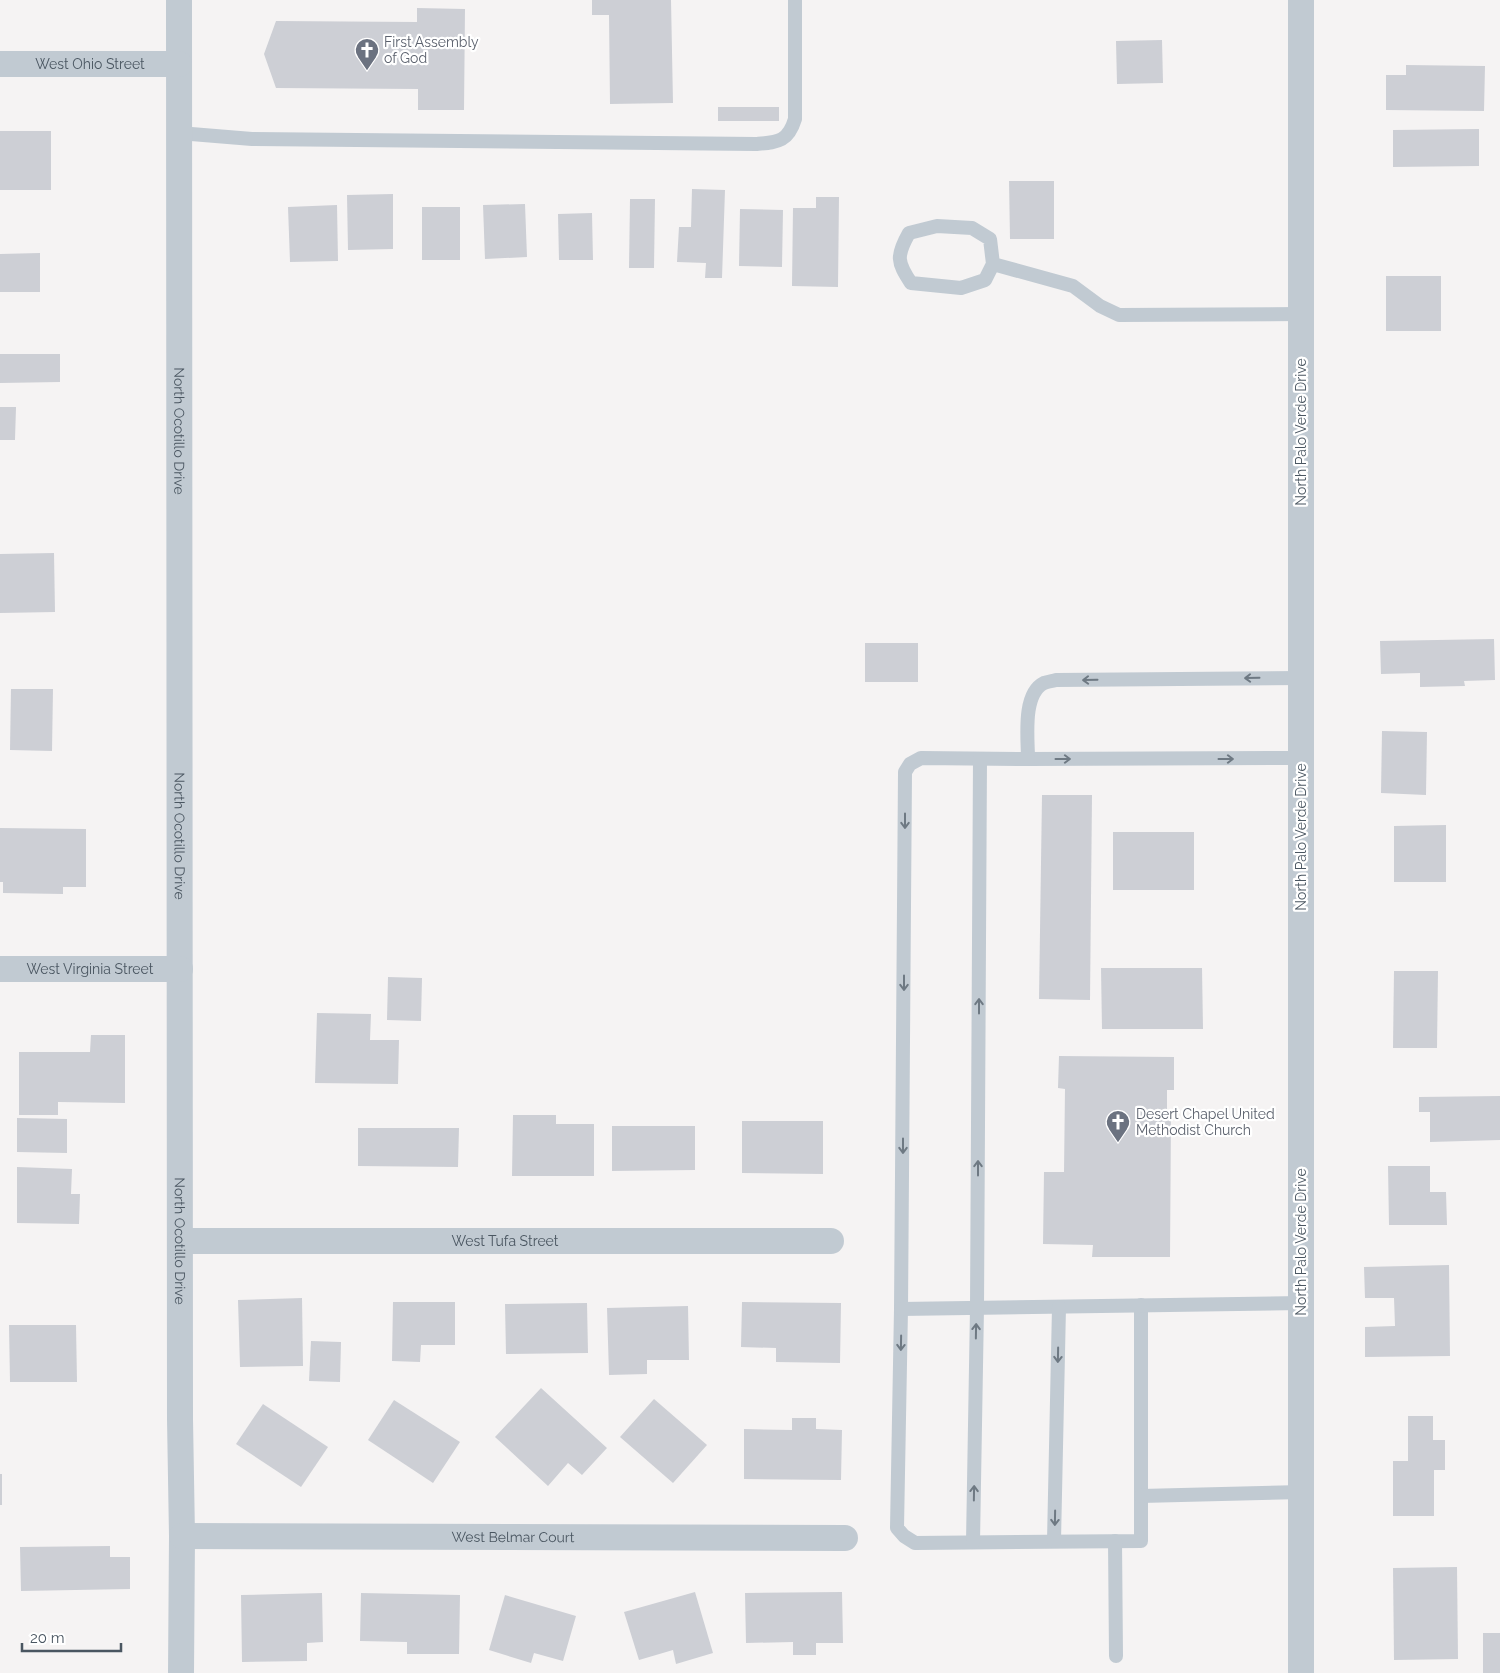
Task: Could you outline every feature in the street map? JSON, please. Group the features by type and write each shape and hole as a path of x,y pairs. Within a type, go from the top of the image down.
{"street":[{"name":"North Ocotillo Drive","path":"179,0 181,1673"},
{"name":"North Palo Verde Drive","path":"1301,0 1301,1673"},
{"name":"West Ohio Street","path":"0,64 179,64"},
{"name":"West Virginia Street","path":"0,970 180,969"},
{"name":"West Tufa Street","path":"180,1241 831,1241"},
{"name":"West Belmar Court","path":"182,1536 845,1538"}],"lane":[{"path":"179,133 252,139 756,144 776,142 785,138 792,129 795,119 795,0"},
{"path":"937,226 972,228 990,239 993,264 985,280 961,288 911,283 900,266 901,246 909,233 937,226"},
{"path":"993,264 1074,286 1100,306 1119,316 1301,314"},
{"path":"1028,759 1028,708 1034,694 1043,683 1056,680 1301,678"},
{"path":"1141,1305 1141,1541 915,1542 904,1536 897,1528 901,1309 905,772 910,764 922,758 1301,758"},
{"path":"973,1542 977,1308 980,759"},
{"path":"901,1309 1301,1303"},
{"path":"1054,1541 1059,1306"},
{"path":"1141,1496 1302,1492"},
{"path":"1115,1541 1116,1656"}],"building":[{"path":"592,0 671,0 673,103 610,104 609,15 592,15"},
{"name":"First Assembly of God","path":"417,8 465,9 464,110 418,110 418,89 276,88 264,54 276,21 417,22"},
{"path":"1162,40 1163,83 1117,84 1116,41"},
{"path":"1406,65 1485,66 1484,111 1386,110 1386,75 1406,75"},
{"path":"718,107 779,107 779,121 718,121"},
{"path":"1479,129 1479,166 1393,167 1393,130"},
{"path":"0,131 51,131 51,190 0,190"},
{"path":"1009,181 1054,181 1054,239 1010,239"},
{"path":"692,189 725,190 722,278 705,278 706,263 677,262 679,227 691,227"},
{"path":"393,194 393,249 348,250 347,195"},
{"path":"816,197 839,197 838,287 792,286 793,208 816,208"},
{"path":"630,199 655,199 654,268 629,268"},
{"path":"525,204 527,257 485,259 483,205"},
{"path":"337,205 338,261 290,262 288,207"},
{"path":"422,207 460,207 460,260 422,260"},
{"path":"740,209 783,210 782,267 739,266"},
{"path":"592,213 593,260 559,260 558,214"},
{"path":"40,253 40,292 0,292 0,254"},
{"path":"1386,276 1441,276 1441,331 1386,331"},
{"path":"0,354 60,354 60,382 0,383"},
{"path":"0,407 16,407 15,440 0,440"},
{"path":"54,553 55,612 0,613 0,554"},
{"path":"1494,639 1495,680 1464,681 1465,686 1420,687 1420,673 1381,674 1380,641"},
{"path":"865,643 918,643 918,682 865,682"},
{"path":"11,689 53,689 52,751 10,750"},
{"path":"1382,731 1427,732 1426,795 1381,793"},
{"path":"1042,795 1092,795 1090,1000 1039,999"},
{"path":"1446,825 1446,882 1394,882 1394,826"},
{"path":"0,828 86,829 86,887 63,887 63,894 3,893 3,882 0,882"},
{"path":"1113,832 1194,832 1194,890 1113,890"},
{"path":"1101,968 1202,968 1203,1029 1102,1029"},
{"path":"1394,971 1438,971 1437,1048 1393,1048"},
{"path":"388,977 422,978 421,1021 387,1020"},
{"path":"317,1013 371,1014 370,1040 399,1040 398,1084 315,1083"},
{"path":"91,1035 125,1035 125,1103 58,1102 58,1115 19,1115 19,1052 90,1052"},
{"name":"Desert Chapel United Methodist Church","path":"1059,1056 1174,1057 1174,1090 1167,1090 1167,1113 1171,1113 1170,1257 1092,1257 1093,1245 1043,1244 1044,1172 1064,1172 1065,1089 1058,1088"},
{"path":"1500,1096 1500,1140 1430,1142 1430,1112 1419,1112 1419,1097"},
{"path":"513,1115 556,1115 556,1124 594,1124 594,1176 512,1176"},
{"path":"17,1118 67,1119 67,1153 17,1152"},
{"path":"742,1121 823,1121 823,1174 742,1173"},
{"path":"612,1126 695,1126 695,1170 612,1171"},
{"path":"358,1128 459,1128 458,1167 358,1166"},
{"path":"1388,1166 1430,1166 1430,1192 1446,1192 1447,1225 1389,1225"},
{"path":"17,1167 72,1169 71,1194 80,1194 79,1224 17,1223"},
{"path":"1449,1265 1450,1356 1365,1357 1365,1327 1395,1326 1394,1298 1365,1298 1364,1267"},
{"path":"302,1298 303,1366 240,1367 238,1300"},
{"path":"393,1302 455,1302 455,1345 421,1345 420,1362 392,1361"},
{"path":"742,1302 841,1303 840,1363 776,1362 776,1348 741,1347"},
{"path":"587,1303 588,1353 506,1354 505,1304"},
{"path":"688,1306 689,1360 647,1360 647,1374 609,1375 607,1308"},
{"path":"9,1325 76,1325 77,1382 10,1382"},
{"path":"311,1341 341,1342 340,1382 309,1381"},
{"path":"541,1388 607,1448 582,1475 568,1463 548,1486 495,1437"},
{"path":"654,1399 707,1445 673,1483 620,1437"},
{"path":"394,1400 460,1442 433,1483 368,1440"},
{"path":"263,1404 328,1447 301,1487 236,1444"},
{"path":"1408,1416 1433,1416 1433,1440 1445,1440 1445,1470 1434,1470 1434,1516 1393,1516 1393,1461 1408,1461"},
{"path":"792,1418 816,1418 816,1429 842,1430 841,1480 744,1479 744,1429 792,1430"},
{"path":"0,1474 2,1474 2,1505 0,1505"},
{"path":"110,1546 110,1557 130,1557 130,1589 21,1591 20,1547"},
{"path":"1457,1567 1458,1659 1394,1660 1393,1568"},
{"path":"695,1592 713,1653 676,1664 673,1650 639,1660 624,1612"},
{"path":"842,1592 843,1643 816,1643 816,1655 793,1655 793,1642 746,1643 745,1593"},
{"path":"322,1593 323,1642 307,1643 307,1661 242,1662 241,1595"},
{"path":"361,1593 460,1595 459,1654 407,1654 407,1642 360,1641"},
{"path":"505,1595 576,1616 563,1661 534,1653 531,1663 489,1650"},
{"path":"1483,1633 1500,1633 1500,1673 1483,1673"}],"place":[{"name":"First Assembly of God","path":"367,71"},
{"name":"Desert Chapel United Methodist Church","path":"1118,1143"}]}
